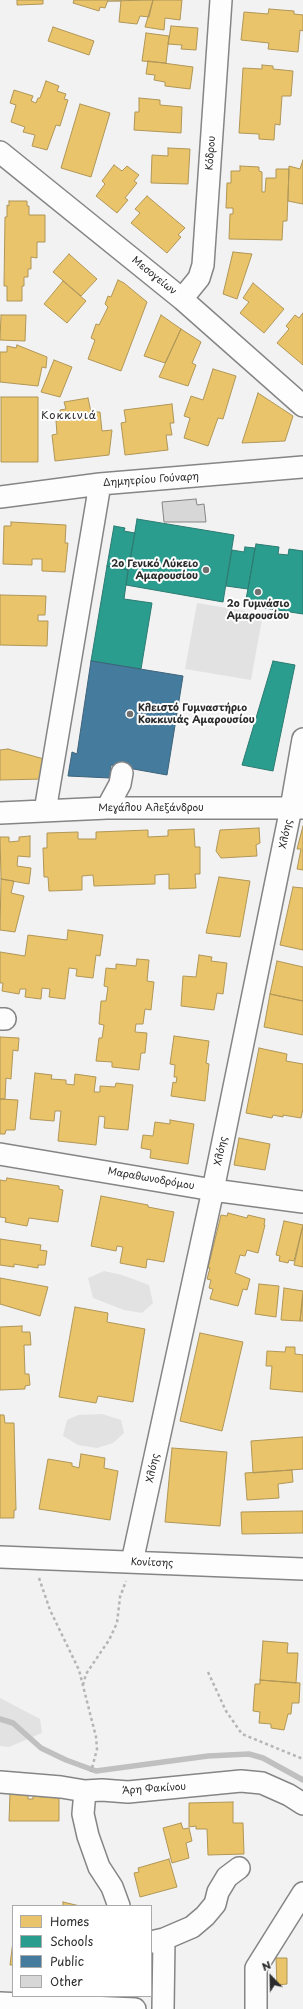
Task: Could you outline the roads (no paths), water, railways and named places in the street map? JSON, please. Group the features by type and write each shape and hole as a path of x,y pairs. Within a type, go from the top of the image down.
{"street":[{"name":"Κόδρου","path":"182,299 199,278 203,266 221,0"},
{"name":"Μεσογείων","path":"0,152 182,299 270,380 303,406"},
{"name":"Δημητρίου Γούναρη","path":"0,497 100,484 303,467"},
{"path":"45,811 100,484"},
{"name":"Χλόης","path":"132,1562 297,808 303,739"},
{"path":"107,808 120,784 122,774"},
{"name":"Μεγάλου Αλεξάνδρου","path":"0,813 107,808 297,808"},
{"name":"Μαραθωνοδρόμου","path":"0,1154 213,1190 303,1202"},
{"name":"Κονίτσης","path":"0,1557 303,1569"},
{"name":"Άρη Φακίνου","path":"0,1782 61,1787 85,1791 102,1790 128,1792 241,1781 262,1783 289,1795 303,1804"},
{"path":"85,1791 84,1814 88,1836 99,1867 112,1887 119,1905"},
{"path":"163,2009 158,1940 192,1927 205,1916 215,1904 218,1892 227,1877 239,1868"},
{"path":"256,2009 256,1968 303,1894"},
{"path":"0,2002 109,2004 135,2009"}],"waterway":[{"path":"0,1719 13,1723 41,1748 66,1760 96,1771 208,1756 249,1754 263,1758 303,1780"}],"place":[{"name":"2ο Γενικό Λύκειο Αμαρουσίου","path":"206,570"},
{"name":"2ο Γυμνάσιο Αμαρουσίου","path":"258,592"},
{"name":"Κλειστό Γυμναστήριο Κοκκινιάς Αμαρουσίου","path":"130,714"}],"district":[{"name":"Κοκκινιά","path":"69,416"}]}
